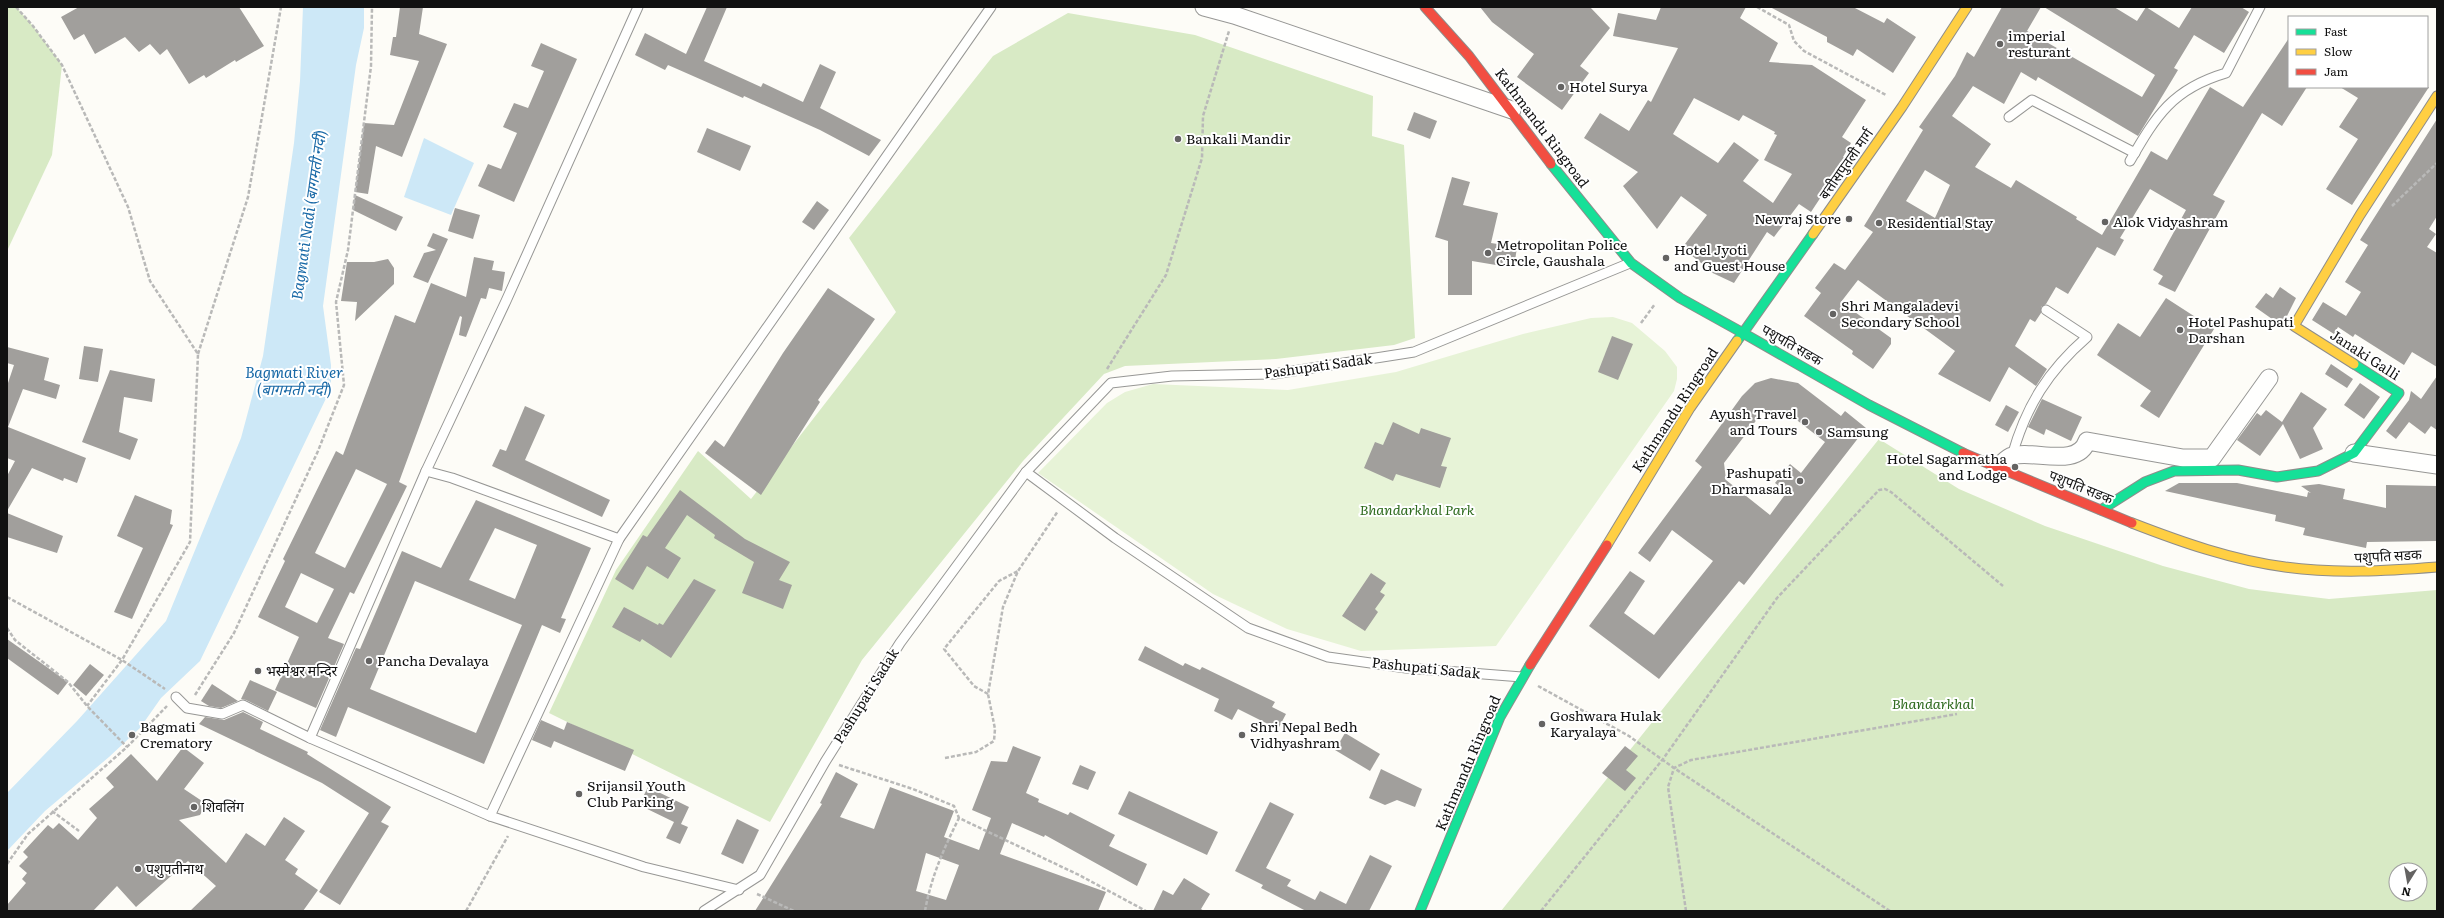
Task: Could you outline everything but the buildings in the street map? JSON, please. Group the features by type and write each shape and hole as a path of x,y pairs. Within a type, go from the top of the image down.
{"main road":[{"name":"Kathmandu Ringroad","path":"1420,911 1500,717 1522,678 1591,571 1690,408 1743,333 1675,295 1631,262 1586,210 1512,110 1469,56 1425,7"},
{"name":"बत्तीसपुतली मार्ग","path":"1743,333 1902,107 1967,7"},
{"name":"Janaki Galli","path":"2101,510 2145,482 2174,470 2238,470 2277,477 2318,471 2354,453 2399,393 2294,326 2360,215 2437,96"},
{"name":"पशुपति सडक","path":"1743,333 1849,394 1947,446 2101,510 2191,544 2238,558 2284,567 2358,573 2437,567"}],"street":[{"path":"1204,7 1234,15 1512,110"},
{"path":"1998,467 2012,456 2072,456 2085,445 2087,441 2183,458 2212,458 2269,378"},
{"path":"2354,453 2437,464"}],"lane":[{"path":"310,738 426,471 509,294 638,7"},
{"path":"490,816 618,539 991,7"},
{"path":"2130,162 2152,123 2171,101 2202,80 2226,73 2260,7"},
{"path":"2009,117 2032,100 2135,153"},
{"name":"Pashupati Sadak","path":"704,911 739,890 760,875 825,762 900,643 1026,472 1110,383 1172,376 1274,374 1414,352 1631,262"},
{"path":"2012,456 2021,426 2040,388 2068,354 2087,337 2046,310"},
{"path":"426,471 452,478 618,539"},
{"name":"Pashupati Sadak","path":"1026,472 1115,538 1248,628 1328,657 1406,668 1522,678"},
{"path":"176,697 187,708 222,714 243,705 310,738 490,816 644,868 739,890"}],"path":[{"path":"16,7 62,65 128,207 150,281 198,354"},
{"path":"87,706 122,660 190,542 198,354 248,197 281,7"},
{"path":"187,708 234,633 318,451 344,385 336,302 348,250 371,66 372,7"},
{"path":"1757,7 1789,25 1794,41 1804,51 1880,92 1902,107"},
{"path":"1110,383 1104,374 1166,275 1202,158 1203,116 1234,15"},
{"path":"2386,212 2437,163"},
{"path":"1541,911 1663,759 1777,598 1879,490 1885,489 1891,492 2003,586"},
{"path":"945,758 976,752 994,741 995,729 988,694 1003,607 1018,571 1064,501"},
{"path":"988,694 974,686 944,649 999,581 1018,571"},
{"path":"7,597 122,660 176,697 127,747 52,811 28,834 7,864"},
{"path":"7,628 16,640 68,682 87,706 127,747"},
{"path":"1522,678 1629,736 1674,768 1890,911"},
{"path":"1686,911 1668,787 1674,768 1691,760 1957,714"},
{"path":"825,762 934,797 954,806 959,818 1079,875 1146,911"},
{"path":"52,811 80,831"},
{"path":"925,911 929,888 940,856 959,818"},
{"path":"466,911 515,825"},
{"path":"739,890 756,893 794,911"}],"green space":[{"path":"7,7 16,7 33,26 62,65 52,155 7,251"},
{"path":"1068,13 1195,35 1373,96 1372,136 1404,145 1415,338 1394,345 1276,359 1125,366 1104,374 1023,461 862,660 770,822 549,713 616,570 698,451 751,499 896,312 849,238 993,56"},
{"name":"Bhandarkhal Park","path":"1613,317 1632,323 1665,351 1677,367 1677,379 1674,391 1496,646 1361,651 1287,629 1213,594 1038,473 1107,403 1125,392 1153,384 1288,390 1396,372 1523,334 1591,318"},
{"name":"Bhandarkhal","path":"1879,439 1959,489 2045,526 2163,566 2249,589 2329,599 2437,590 2437,911 1501,911"}],"water":[{"name":"Bagmati River (बागमती नदी)","path":"303,7 364,7 364,28 356,65 323,306 331,365 331,388 200,661 161,698 140,728 109,757 45,811 7,851 7,793 77,721 166,621 241,438 263,356 294,143 300,81"},
{"path":"424,138 474,163 451,215 404,197"}],"traffic: fast":[{"path":"1551,164 1631,263 1680,298 1743,333 1737,341"},
{"path":"1813,234 1743,333 1869,405 1963,453"},
{"path":"2101,510 2145,482 2174,471 2238,470 2277,477 2318,471 2354,453 2399,393 2354,364"},
{"path":"1420,911 1500,717 1530,665"}],"traffic: slow":[{"path":"1813,234 1902,107 1967,7"},
{"path":"2354,364 2294,326 2360,215 2437,96"},
{"path":"1607,545 1690,408 1737,341"},
{"path":"2132,523 2207,550 2246,560 2285,567 2323,571 2380,571 2437,567"}],"traffic: jam":[{"path":"1425,7 1469,56 1551,164"},
{"path":"1963,453 2132,523"},
{"path":"1530,665 1607,545"}],"place":[{"name":"imperial resturant","path":"2000,44"},
{"name":"Hotel Surya","path":"1561,87"},
{"name":"Bankali Mandir","path":"1178,139"},
{"name":"Newraj Store","path":"1849,219"},
{"name":"Alok Vidyashram","path":"2105,222"},
{"name":"Residential Stay","path":"1879,223"},
{"name":"Metropolitan Police Circle, Gaushala","path":"1488,253"},
{"name":"Hotel Jyoti and Guest House","path":"1666,258"},
{"name":"Shri Mangaladevi Secondary School","path":"1833,314"},
{"name":"Hotel Pashupati Darshan","path":"2180,330"},
{"name":"Ayush Travel and Tours","path":"1805,422"},
{"name":"Samsung","path":"1819,432"},
{"name":"Hotel Sagarmatha and Lodge","path":"2015,467"},
{"name":"Pashupati Dharmasala","path":"1800,481"},
{"name":"Pancha Devalaya","path":"369,661"},
{"name":"भस्मेश्वर मन्दिर","path":"258,671"},
{"name":"Goshwara Hulak Karyalaya","path":"1542,724"},
{"name":"Bagmati Crematory","path":"132,735"},
{"name":"Shri Nepal Bedh Vidhyashram","path":"1242,735"},
{"name":"Srijansil Youth Club Parking","path":"579,794"},
{"name":"शिवलिंग","path":"194,807"},
{"name":"पशुपतीनाथ","path":"138,869"}],"water label":[{"name":"Bagmati Nadi (बागमती नदी)","path":"309,215"}]}
